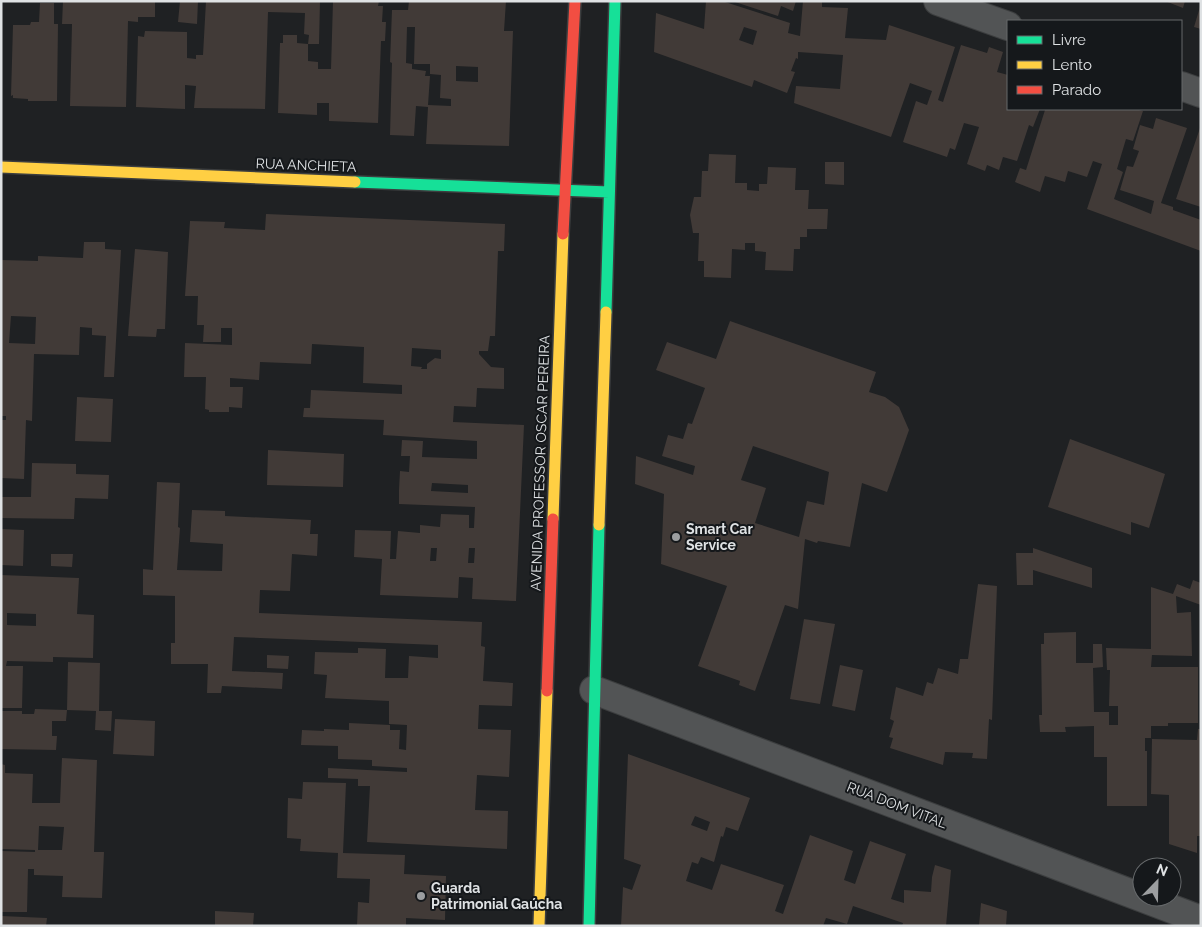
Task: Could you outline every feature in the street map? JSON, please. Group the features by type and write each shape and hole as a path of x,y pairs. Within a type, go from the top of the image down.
{"main road":[{"name":"AVENIDA PROFESSOR OSCAR PEREIRA","path":"539,926 565,190 575,1"},
{"path":"589,926 594,690 615,1"},
{"name":"RUA ANCHIETA","path":"1,167 609,192"}],"street":[{"path":"938,1 1007,26"},
{"path":"1182,86 1201,93"},
{"name":"RUA DOM VITAL","path":"594,690 1201,920"}],"building":[{"path":"63,1 155,1 155,17 138,17 138,22 128,21 126,107 70,106 72,24 62,24"},
{"path":"180,1 198,1 197,24 178,22"},
{"path":"206,1 320,1 319,44 308,44 309,35 304,34 305,13 268,12 265,109 194,108 196,86 185,85 185,109 136,107 138,36 144,37 145,31 187,32 187,58 196,59 196,55 203,55"},
{"path":"333,1 379,1 378,6 383,6 382,22 386,22 385,41 381,41 378,123 329,121 329,103 317,103 317,115 278,113 280,43 283,43 283,35 297,35 297,43 308,44 308,61 318,62 318,69 331,69"},
{"path":"409,1 506,1 504,31 513,31 509,146 426,144 428,107 416,106 414,136 390,135 392,10 408,10","holes":["407,27 415,27 414,64 430,64 430,74 441,75 440,98 451,99 451,106 428,105 430,76 425,76 426,71 412,69 412,64 406,63","456,66 478,67 478,82 456,81"]},
{"path":"706,1 722,1 790,23 788,33 800,36 803,1 822,1 822,7 848,8 845,38 886,40 889,25 955,47 938,100 943,102 961,45 987,53 989,47 1003,52 997,72 1007,75 1007,110 1040,110 1033,127 1029,125 1017,161 1003,157 999,170 987,165 985,171 967,164 979,127 964,123 955,150 950,148 947,157 903,142 916,101 927,105 932,91 910,83 891,137 794,103 796,86 840,89 843,55 798,52 798,59 796,58 791,71 795,72 787,93 754,80 752,87 654,52 656,13 704,29","holes":["744,27 757,31 753,45 739,40"]},
{"path":"796,1 793,11 781,6 778,16 735,2"},
{"path":"1165,1 1185,1 1183,8"},
{"path":"40,3 54,3 54,24 58,24 57,101 28,101 28,99 13,98 13,95 11,96 13,25 30,25 31,22 39,22"},
{"path":"1201,7 1201,29 1194,27"},
{"path":"1045,110 1143,111 1133,141 1126,139 1117,169 1123,172 1114,199 1151,214 1154,201 1120,190 1127,166 1133,167 1139,151 1133,149 1140,125 1153,129 1156,118 1187,128 1161,203 1173,207 1173,210 1201,220 1201,251 1087,209 1102,164 1093,161 1087,177 1068,171 1065,182 1045,176 1040,192 1015,182 1020,168 1026,170"},
{"path":"1201,128 1201,207 1176,199"},
{"path":"709,154 736,155 735,183 747,183 747,190 759,191 759,184 767,184 768,167 796,168 795,190 809,190 808,209 828,209 827,229 807,229 807,237 800,237 800,249 794,249 793,271 765,270 766,252 755,251 755,243 745,243 745,250 732,249 731,278 704,277 704,261 698,261 699,233 693,233 690,215 694,197 701,197 702,171 708,171"},
{"path":"825,162 844,162 844,185 825,184"},
{"path":"266,214 505,224 504,251 498,251 495,336 490,336 488,351 479,351 479,354 491,367 504,368 504,389 477,388 476,407 454,406 453,422 524,425 516,601 472,599 473,578 459,577 458,598 380,595 382,559 354,557 355,530 391,531 390,559 396,559 398,531 420,533 420,525 440,527 441,514 469,515 469,528 474,528 475,507 399,504 399,490 400,471 409,472 410,456 401,456 402,440 423,441 422,457 477,459 477,441 383,435 384,420 303,417 304,408 310,408 311,390 402,394 402,385 363,383 364,347 312,344 311,364 260,362 259,380 230,378 230,387 243,387 242,408 229,407 229,412 209,412 209,410 205,409 206,377 184,377 185,343 232,345 232,328 221,328 221,342 203,342 204,325 197,325 198,296 185,296 190,221 225,222 224,228 265,230","holes":["412,348 441,350 441,359 435,358 427,364 427,369 411,366","432,483 468,485 468,493 431,491","431,548 437,548 436,561 430,561","469,548 475,548 474,563 468,563"]},
{"path":"84,242 105,242 105,249 121,250 114,377 104,377 106,336 92,335 92,328 80,327 79,355 34,354 32,421 26,420 24,479 1,478 1,420 6,420 6,416 1,416 1,260 38,261 38,256 83,258","holes":["11,316 36,317 35,344 9,343"]},
{"path":"135,249 168,252 165,329 157,329 156,337 128,336"},
{"path":"730,321 876,372 869,392 885,397 899,407 909,430 887,492 862,483 850,547 818,541 817,543 805,539 798,609 785,605 755,691 739,685 740,681 698,666 727,586 661,564 664,494 635,484 636,456 693,475 695,466 662,456 668,435 683,439 688,423 692,424 705,388 656,370 667,342 716,359","holes":["753,446 829,472 824,505 807,501 799,537 755,523 766,488 741,480"]},
{"path":"77,397 113,399 111,442 75,441"},
{"path":"1070,439 1165,474 1149,528 1131,522 1131,535 1048,507"},
{"path":"268,450 344,454 343,487 267,485"},
{"path":"32,463 76,464 76,474 109,475 108,499 75,498 74,519 1,518 1,497 31,497"},
{"path":"157,482 180,483 178,527 180,528 177,570 222,571 223,544 190,542 192,510 225,511 225,516 311,520 310,534 318,534 317,556 292,554 290,591 260,590 259,613 482,622 481,646 485,647 483,681 513,683 512,706 479,705 478,729 511,730 509,777 477,775 475,810 508,811 507,849 367,842 370,786 358,786 358,779 328,778 328,768 407,772 407,768 372,766 372,760 338,759 338,746 301,745 302,730 349,730 349,723 390,725 390,730 400,730 399,749 406,750 407,725 389,724 389,701 325,698 327,675 314,674 315,652 358,653 358,648 386,649 385,678 408,678 409,656 438,658 438,645 234,637 232,671 283,673 282,689 222,686 221,693 207,693 208,664 171,664 171,643 175,643 175,596 143,595 143,569 153,570"},
{"path":"1,529 24,530 23,566 1,565"},
{"path":"1033,548 1092,568 1092,588 1033,570 1033,585 1017,585 1016,553 1033,553"},
{"path":"51,554 73,554 72,567 51,566"},
{"path":"1,575 79,578 77,614 94,615 93,658 53,657 53,662 7,661 6,666 23,666 22,708 1,708","holes":["7,613 36,614 36,626 7,625"]},
{"path":"1193,580 1201,583 1201,605 1176,596 1177,613 1191,612 1192,656 1152,655 1151,667 1198,667 1198,723 1168,723 1168,726 1151,726 1151,738 1145,738 1145,751 1147,751 1147,806 1107,806 1107,757 1094,757 1094,726 1065,727 1066,732 1040,732 1039,715 1042,715 1041,644 1044,644 1044,633 1076,632 1076,663 1093,663 1093,644 1102,644 1103,667 1093,668 1094,712 1109,712 1109,725 1118,725 1118,706 1109,706 1110,670 1107,670 1106,648 1151,649 1151,587 1173,594 1177,584 1190,589"},
{"path":"978,584 997,586 992,720 989,719 987,759 972,758 973,753 945,752 943,765 890,748 893,738 889,737 894,721 890,719 896,687 923,696 927,682 933,684 938,668 958,674 960,659 968,659"},
{"path":"804,619 835,624 820,704 790,699"},
{"path":"267,655 289,656 288,669 267,668"},
{"path":"68,662 100,663 99,711 112,711 111,731 95,730 96,711 67,710"},
{"path":"840,665 863,670 855,711 832,706"},
{"path":"35,709 67,710 66,721 52,721 52,736 57,736 56,750 1,749 1,711 22,711 22,714 34,714"},
{"path":"115,719 155,721 154,756 113,754"},
{"path":"1198,729 1201,729 1201,836 1197,836 1197,853 1169,844 1169,795 1151,794 1152,739 1197,740"},
{"path":"628,754 750,798 738,831 726,827 723,837 721,836 714,862 701,857 698,864 692,862 686,881 712,890 721,864 784,885 775,911 783,914 810,835 853,851 844,880 855,884 870,841 906,854 891,899 904,903 904,890 931,892 935,865 951,870 946,926 902,926 903,923 853,906 847,924 826,918 823,926 621,926 623,887 632,890 641,865 624,859","holes":["695,816 710,822 707,831 691,825"]},
{"path":"62,758 97,760 94,852 104,852 102,898 62,897 63,876 34,875 34,869 28,869 27,912 1,912 1,851 35,852 35,850 1,849 1,764 5,765 5,773 33,774 32,803 60,803","holes":["39,826 64,827 62,850 38,850"]},
{"path":"303,782 346,783 343,853 405,855 404,874 446,876 445,920 406,918 406,926 357,926 358,902 369,903 370,879 337,878 338,853 300,851 301,839 287,838 288,798 302,799"},
{"path":"981,903 1007,911 1006,926 979,926"},
{"path":"215,911 254,913 253,926 215,926"},
{"path":"1,916 47,918 46,926 1,926"}],"traffic: fast":[{"path":"606,312 615,1"},
{"path":"355,182 609,192"},
{"path":"589,926 599,525"}],"traffic: slow":[{"path":"1,167 355,182"},
{"path":"553,519 563,234"},
{"path":"599,525 606,312"},
{"path":"539,926 547,691"}],"traffic: jam":[{"path":"563,234 575,1"},
{"path":"547,691 553,519"}],"place":[{"name":"Smart Car Service","path":"676,537"},
{"name":"Guarda Patrimonial Gaúcha","path":"421,896"}]}
